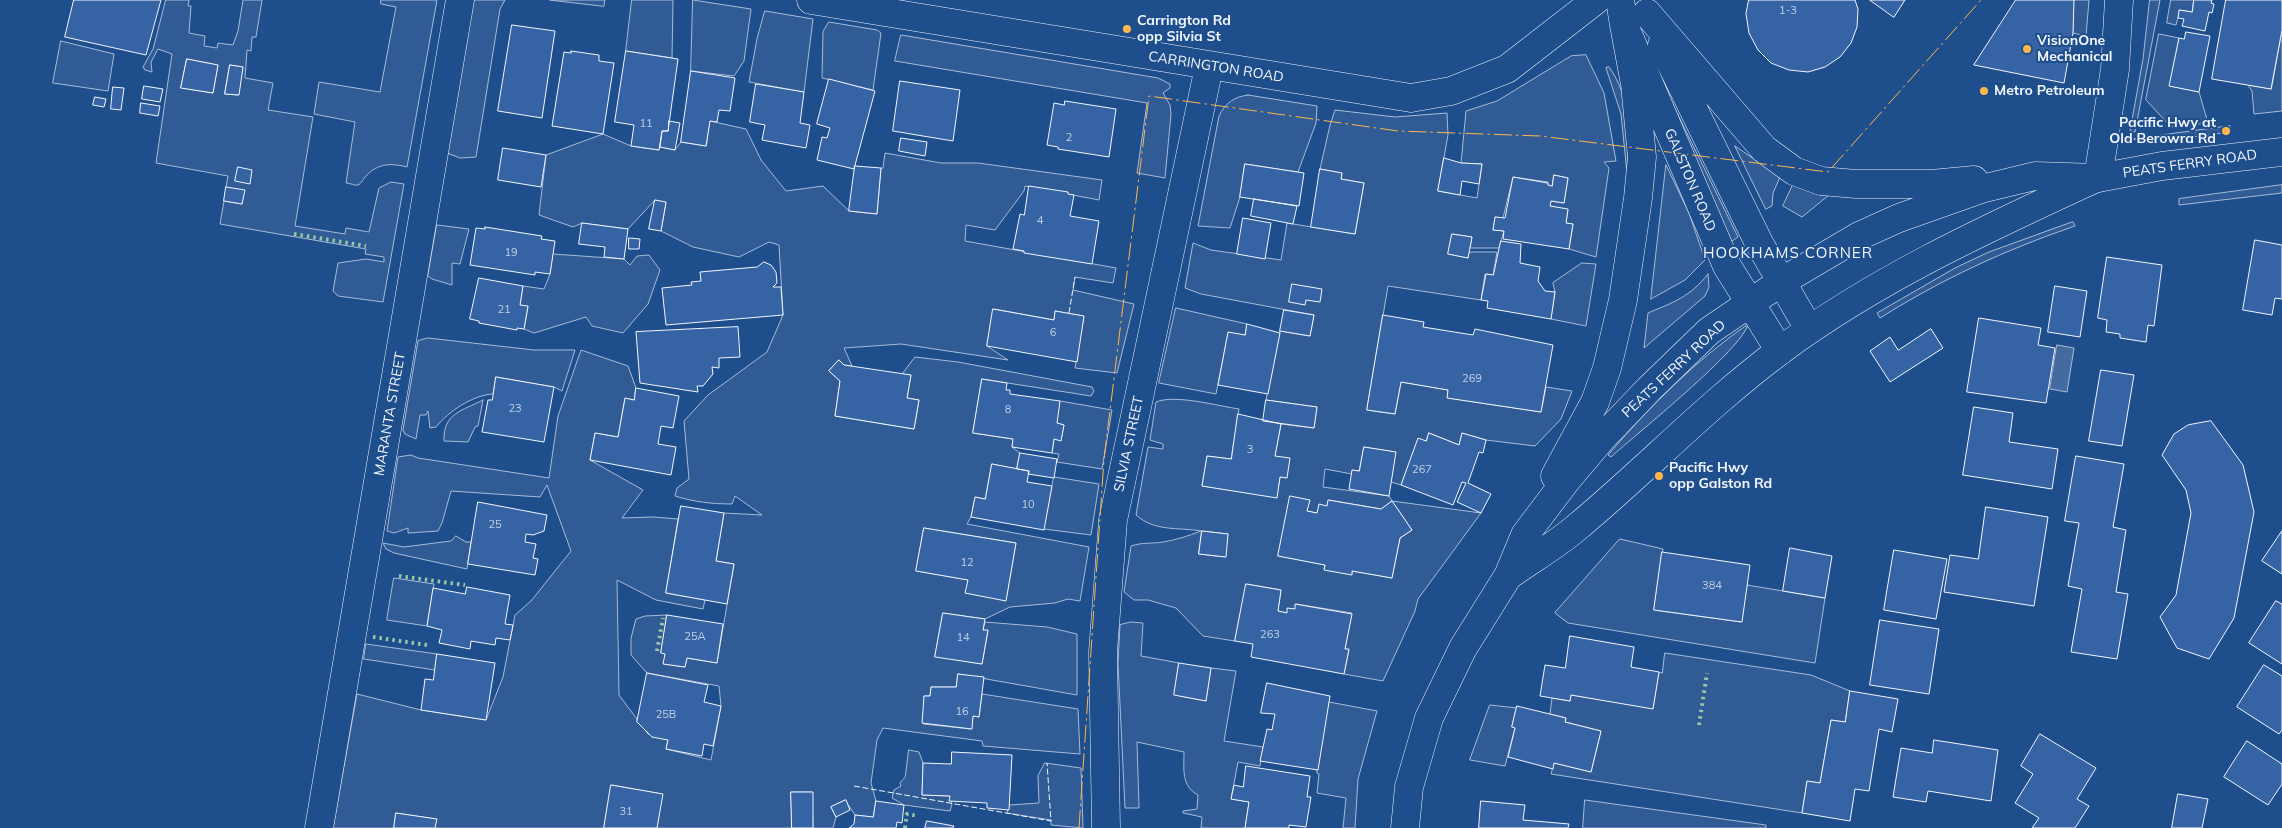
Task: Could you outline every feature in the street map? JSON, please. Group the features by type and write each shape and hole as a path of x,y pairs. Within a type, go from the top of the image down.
{"main road":[{"name":"MARANTA STREET","path":"319,828 460,0"},
{"name":"CARRINGTON ROAD","path":"811,0 1411,98 1451,91 1507,68 1596,0"},
{"path":"2098,178 2115,68 2120,0"},
{"path":"1631,10 1764,149 1794,171 1821,181 1856,184 1932,184 2035,176"},
{"path":"1631,10 1759,243 1809,329"},
{"path":"1525,535 1594,402 1607,368 1623,300 1642,157 1635,84 1631,10"},
{"name":"GALSTON ROAD","path":"1631,10 1727,266 1780,351"},
{"name":"SILVIA STREET","path":"1106,828 1103,652 1113,520 1209,66"},
{"name":"PEATS FERRY ROAD","path":"1405,828 1409,787 1428,718 1464,648 1508,576 1525,535 1565,482 1649,388 1709,331 1781,282 1859,236 1900,218 1981,189 2035,176 2098,178 2162,166 2282,152"},
{"name":"PEATS FERRY ROAD","path":"1508,576 1575,529 1714,404 1809,329 1852,300 1931,256 2098,178"}],"shaded area":[{"path":"166,0 189,0 188,6 191,6 189,33 205,36 204,46 217,48 218,43 233,45 238,31 243,0 262,0 256,37 252,37 251,51 247,50 245,78 273,83 268,110 313,117 295,226 345,234 346,228 369,232 379,188 391,182 404,184 383,302 338,296 333,291 338,263 366,259 384,262 384,257 365,254 366,249 220,224 224,201 242,204 244,191 226,187 228,176 156,163 172,54 158,49 151,62 152,72 145,70 143,67 153,49","holes":["187,59 218,65 213,93 181,88","230,65 243,67 238,95 225,94"]},
{"path":"381,0 437,0 407,167 396,165 380,166 366,176 359,184 355,185 346,183 355,122 314,114 319,82 380,92 396,7 381,4"},
{"path":"474,0 505,0 500,9 476,157 460,158 447,153"},
{"path":"550,0 605,0 604,6"},
{"path":"632,0 673,0 672,58 626,51"},
{"path":"693,0 751,9 744,61 734,76 691,71"},
{"path":"2074,0 2089,0 2086,36 2073,33"},
{"path":"2150,0 2160,0 2135,132 2130,131 2143,59"},
{"path":"2171,0 2194,0 2192,12 2180,10 2176,25 2167,23"},
{"path":"765,11 813,19 804,92 749,82 757,39"},
{"path":"829,22 877,30 881,33 873,90 822,78 823,32"},
{"path":"2282,30 2282,111 2254,114 2252,91 2248,85 2271,89"},
{"path":"2159,34 2179,38 2170,86 2199,92 2208,123 2171,127 2146,100"},
{"path":"901,35 1158,78 1170,84 1170,88 1163,93 1170,105 1171,114 1165,178 1137,173 1147,103 895,61"},
{"path":"61,41 114,54 108,91 53,83"},
{"path":"1586,55 1604,93 1616,161 1604,162 1609,168 1596,257 1569,249 1573,224 1566,223 1568,210 1550,206 1551,201 1564,203 1568,178 1554,175 1552,186 1548,185 1548,182 1513,177 1503,218 1495,217 1493,230 1504,231 1499,248 1470,248 1472,237 1452,234 1449,254 1468,258 1469,252 1497,252 1493,275 1485,274 1481,300 1388,286 1367,410 1395,414 1401,382 1448,390 1448,398 1541,412 1546,387 1572,391 1561,419 1535,446 1486,440 1462,433 1459,445 1429,433 1426,441 1418,439 1401,485 1391,482 1395,452 1364,447 1359,471 1352,470 1352,474 1325,469 1323,487 1389,496 1392,501 1481,513 1418,599 1415,611 1383,681 1344,674 1349,650 1345,649 1352,613 1296,604 1295,609 1287,613 1278,611 1281,590 1247,584 1235,641 1203,636 1176,608 1148,600 1134,600 1124,592 1131,546 1173,540 1201,531 1167,528 1151,524 1136,515 1148,447 1163,449 1163,444 1150,440 1156,402 1174,399 1239,409 1231,459 1207,456 1202,486 1277,497 1280,477 1287,478 1275,456 1281,424 1314,428 1317,407 1266,400 1280,331 1310,336 1314,315 1201,294 1185,288 1193,243 1211,250 1281,260 1287,223 1355,234 1364,183 1341,179 1342,173 1320,169 1335,110 1395,117 1447,113 1448,135 1438,191 1477,198 1482,164 1461,163 1466,111 1497,101 1571,56","holes":["1309,500 1307,511 1317,513 1327,506 1329,500 1381,509 1392,501 1412,530 1400,538 1392,578 1352,571 1352,574 1324,569 1325,565 1279,556 1281,543","1202,531 1228,534 1225,557 1199,554"]},
{"path":"1649,56 1738,237 1729,243"},
{"path":"1609,67 1622,91 1625,104 1629,145 1627,173 1621,114 1606,68"},
{"path":"1248,95 1317,106 1316,123 1298,172 1245,164 1240,197 1230,228 1198,226 1219,116 1230,101"},
{"path":"710,121 746,129 761,160 786,191 823,186 849,211 877,214 881,168 883,168 885,153 941,163 978,163 1102,180 1099,200 1025,186 1024,191 995,230 966,225 965,241 1116,268 1113,283 1075,277 1073,290 1134,304 1117,373 1075,368 1084,316 1055,311 1054,320 994,309 987,346 1008,360 901,344 844,348 852,366 844,365 839,360 829,371 840,381 835,416 914,429 919,400 907,398 911,375 902,374 915,357 958,362 1092,387 1094,391 1091,396 982,379 973,433 1013,439 1012,447 1020,453 1017,469 992,464 985,499 975,497 971,517 967,524 1089,547 1080,601 1068,599 1055,603 1010,607 985,619 943,613 935,656 982,664 988,631 983,630 985,622 1047,627 1077,634 1077,695 958,674 956,687 931,687 930,696 924,696 923,724 971,729 973,716 979,717 982,694 1078,709 1080,754 983,746 982,741 883,728 877,740 871,783 876,801 873,817 855,815 845,800 831,807 836,817 833,828 813,828 812,792 791,792 792,828 657,828 662,794 612,785 604,828 435,828 436,819 396,813 394,828 333,828 357,694 421,710 486,720 503,677 515,615 531,601 571,551 547,485 540,497 451,491 438,531 408,533 408,528 394,533 387,531 398,457 411,455 418,458 549,478 558,416 581,350 628,366 636,388 634,400 625,398 618,437 595,433 590,460 643,490 622,518 653,517 678,519 666,593 705,600 703,609 656,600 617,580 619,695 648,734 668,740 666,749 711,760 721,706 719,686 647,673 631,655 631,638 636,619 645,616 667,615 661,653 665,654 664,664 685,667 687,658 717,663 734,564 716,561 724,513 762,515 735,496 732,504 718,504 675,496 677,488 689,479 684,421 708,395 767,352 783,315 779,245 769,242 739,257 693,247 661,231 666,203 655,200 628,229 582,223 573,227 539,215 546,155 603,134 631,146 659,150 660,147 675,150 681,142 706,146","holes":["924,528 1016,543 1006,600 966,593 968,580 917,571"]},
{"path":"2230,126 2231,132 2145,143 2133,139"},
{"path":"1735,146 1780,177 1773,193 1772,206 1766,209"},
{"path":"1666,165 1689,213 1705,260 1685,280 1651,299"},
{"path":"1793,185 1815,193 1829,195 1802,217 1783,206"},
{"path":"2282,185 2282,193 2179,205 2179,199"},
{"path":"2073,222 2075,226 1974,266 1880,318 1877,313 1955,268 1989,252"},
{"path":"437,225 469,229 460,264 452,263 452,285 428,276"},
{"path":"553,254 624,259 630,265 637,256 649,255 660,270 648,304 623,333 592,326 586,317 534,333 524,329 528,307 520,305 523,286 544,289 550,274"},
{"path":"1582,263 1596,264 1586,326 1551,319 1555,292 1553,283"},
{"path":"1708,274 1709,287 1705,296 1644,348 1648,313 1688,294"},
{"path":"1176,308 1247,324 1245,335 1228,333 1216,394 1159,383"},
{"path":"1748,324 1742,336 1709,371 1611,457 1608,455 1640,419 1691,369"},
{"path":"428,338 534,350 575,350 562,391 554,387 496,377 493,394 477,397 462,405 436,427 430,428 428,411 426,415 420,415 416,439 405,434 403,430 418,341"},
{"path":"2057,345 2074,348 2067,392 2050,389"},
{"path":"483,400 478,426 475,427 468,442 444,441 447,424 450,419 461,410"},
{"path":"1060,401 1112,410 1102,469 1057,462 1059,454 1052,453 1054,439 1061,440 1064,425 1057,423"},
{"path":"1054,477 1099,484 1091,535 1044,529"},
{"path":"456,536 466,542 471,542 467,569 394,553 386,549 383,543 404,547 451,541"},
{"path":"1620,539 1663,549 1654,610 1741,622 1747,585 1825,598 1815,663 1568,623 1555,613"},
{"path":"394,578 434,584 427,626 387,620"},
{"path":"1131,622 1143,623 1141,656 1179,663 1175,695 1206,701 1211,668 1236,671 1224,741 1263,747 1260,766 1238,762 1231,799 1249,802 1245,828 1201,828 1202,817 1183,813 1183,811 1197,809 1198,795 1186,782 1184,752 1137,742 1139,808 1125,808 1118,663 1120,625"},
{"path":"366,644 437,654 435,670 364,659"},
{"path":"1665,653 1811,675 1850,691 1845,722 1831,720 1820,783 1807,781 1802,813 1551,774 1554,763 1591,772 1601,731 1565,722 1566,718 1550,714 1552,698 1570,701 1571,695 1653,708 1659,672 1662,673"},
{"path":"1329,702 1377,711 1358,779 1355,828 1343,828 1346,798 1317,793 1319,774 1317,773"},
{"path":"1490,705 1517,708 1512,727 1515,728 1505,766 1470,760"},
{"path":"909,750 919,752 923,763 922,795 950,796 952,804 950,811 904,805 892,798 894,790 901,786 900,783 905,777"},
{"path":"1045,763 1081,768 1083,828 1051,825 1051,820 1007,813 1009,805 1039,803 1038,776"},
{"path":"1585,800 1766,825 1766,828 1583,828"}],"building":[{"path":"74,0 161,0 146,55 65,37"},
{"path":"1749,0 1855,0 1858,9 1857,27 1851,43 1840,57 1825,67 1808,72 1789,70 1771,63 1758,50 1749,33 1746,14"},
{"path":"1870,0 1905,0 1894,17"},
{"name":"VisionOne Mechanical","path":"2016,0 2074,0 2073,33 2064,83 1974,65"},
{"path":"2194,0 2212,0 2211,3 2214,4 2212,13 2209,12 2205,31 2182,26 2184,19 2178,18 2179,10 2192,12"},
{"path":"2226,0 2282,0 2282,30 2271,89 2212,79"},
{"path":"512,25 555,31 542,118 498,111"},
{"path":"2186,32 2210,36 2199,92 2169,86 2179,38 2184,39"},
{"path":"571,51 599,55 599,61 614,63 603,134 552,126 564,52 571,53"},
{"path":"626,51 678,59 668,131 662,131 659,150 631,146 634,125 615,122"},
{"path":"187,59 218,65 213,93 181,88"},
{"path":"230,65 243,67 239,95 225,94"},
{"path":"691,71 735,78 730,111 719,110 717,122 710,121 706,146 681,142"},
{"path":"829,79 875,91 854,169 817,160 822,137 827,138 830,128 817,124"},
{"path":"900,81 960,90 953,141 893,131"},
{"path":"756,84 804,92 800,123 810,125 806,148 762,140 765,125 750,122"},
{"path":"144,86 163,89 160,102 142,99"},
{"path":"113,87 124,88 121,110 111,109"},
{"path":"95,97 106,99 104,107 93,105"},
{"path":"1065,101 1116,109 1109,157 1058,149 1058,147 1047,145 1054,103 1064,105"},
{"path":"141,103 160,106 158,116 140,113"},
{"path":"669,121 680,123 675,150 660,147 662,131 668,131"},
{"path":"901,138 927,142 925,156 899,151"},
{"path":"503,148 546,155 541,187 498,180"},
{"path":"1444,158 1461,163 1482,164 1479,184 1462,181 1460,195 1438,191"},
{"path":"1245,164 1304,173 1299,206 1240,197"},
{"path":"855,166 881,168 877,214 849,211"},
{"path":"238,167 252,170 250,184 235,181"},
{"path":"1320,169 1342,173 1341,179 1364,183 1355,234 1311,227"},
{"path":"1554,175 1568,178 1564,203 1551,201 1550,206 1568,209 1566,223 1573,224 1569,249 1503,239 1504,231 1493,230 1495,217 1505,218 1513,177 1548,183 1548,185 1552,186"},
{"path":"1029,186 1068,192 1068,194 1074,195 1070,216 1099,221 1092,264 1024,253 1024,251 1013,249 1020,214 1024,215"},
{"path":"226,187 245,190 242,204 224,201"},
{"path":"1254,199 1297,206 1293,224 1251,216"},
{"path":"655,200 666,202 661,231 649,229"},
{"path":"1243,218 1271,223 1265,259 1237,254"},
{"path":"582,223 628,229 624,259 604,257 605,247 579,244"},
{"path":"485,227 542,236 541,239 555,241 550,274 535,272 535,275 470,265 476,228 485,229"},
{"path":"1452,234 1472,237 1468,258 1448,254"},
{"path":"629,238 640,239 639,249 629,249"},
{"path":"2255,240 2282,245 2282,299 2275,298 2272,315 2243,310"},
{"path":"1501,241 1521,244 1520,263 1540,267 1538,281 1545,291 1555,292 1551,319 1487,308 1488,301 1481,300 1486,274 1493,275"},
{"path":"2107,257 2162,265 2154,326 2148,325 2146,342 2120,338 2120,334 2106,332 2107,320 2098,318"},
{"path":"764,262 771,265 776,272 777,283 773,287 781,287 783,315 666,325 662,288 692,285 691,282 701,281 700,272 757,267"},
{"path":"479,278 523,286 520,305 528,306 524,329 517,328 517,330 479,323 479,321 470,319"},
{"path":"1292,284 1322,289 1320,302 1306,300 1305,305 1289,302"},
{"path":"2055,286 2087,291 2080,337 2048,332"},
{"path":"993,309 1054,320 1055,311 1084,316 1077,362 987,346"},
{"path":"1284,310 1314,315 1310,336 1280,331"},
{"path":"1383,315 1424,322 1423,327 1473,335 1475,329 1553,345 1541,412 1447,398 1448,390 1401,382 1395,414 1367,410"},
{"path":"1979,318 2041,328 2038,345 2055,348 2046,403 1967,392"},
{"path":"1247,324 1280,333 1268,394 1218,385 1228,332 1245,335"},
{"path":"738,327 740,357 719,358 719,368 712,367 713,374 703,386 697,386 698,392 640,383 636,332"},
{"path":"1931,329 1943,348 1890,382 1870,351 1890,337 1898,350"},
{"path":"839,360 844,365 911,375 907,398 919,400 914,429 835,416 840,381 829,371"},
{"path":"2101,370 2134,375 2122,446 2089,441"},
{"path":"496,377 554,387 544,442 482,432 488,400 492,400"},
{"path":"982,379 1007,383 1006,390 1010,390 1010,394 1060,401 1057,423 1064,425 1061,441 1054,439 1052,453 1012,447 1013,439 973,433"},
{"path":"636,388 679,396 673,428 661,426 658,444 676,447 671,475 590,460 595,433 618,437 625,398 634,400"},
{"path":"1266,400 1317,407 1314,428 1263,421"},
{"path":"1974,407 2013,413 2009,442 2058,449 2052,489 1963,475"},
{"path":"1238,414 1281,424 1275,456 1290,458 1287,478 1280,477 1277,498 1202,486 1207,456 1231,459"},
{"path":"2211,421 2243,465 2254,512 2234,618 2209,659 2177,648 2160,617 2176,595 2191,513 2186,490 2162,455 2174,434 2188,425"},
{"path":"1429,433 1459,445 1462,433 1486,440 1483,453 1479,452 1468,483 1491,494 1481,513 1457,502 1466,483 1462,482 1453,505 1401,485 1418,438 1426,441"},
{"path":"1364,447 1396,452 1389,496 1349,489 1352,470 1359,471"},
{"path":"1020,453 1057,459 1054,478 1028,474 1029,471 1017,469"},
{"path":"2076,456 2124,464 2113,527 2126,530 2116,592 2128,594 2117,659 2071,652 2082,589 2068,586 2079,523 2065,521"},
{"path":"992,464 1029,471 1027,482 1052,486 1044,530 971,517 975,497 985,499"},
{"path":"1290,496 1310,500 1307,511 1317,513 1319,504 1327,506 1328,500 1381,509 1392,501 1412,530 1400,538 1392,578 1352,571 1352,575 1324,570 1325,565 1278,556"},
{"path":"478,502 547,515 544,531 533,535 526,534 525,542 536,544 533,558 538,559 535,575 468,564"},
{"path":"681,506 724,513 716,561 734,564 727,604 666,593"},
{"path":"1986,507 2048,517 2034,606 1944,592 1950,555 1978,559"},
{"path":"924,528 1016,543 1006,601 965,593 968,580 916,571"},
{"path":"1202,531 1228,534 1226,557 1199,554"},
{"path":"2282,531 2282,574 2262,561"},
{"path":"1790,548 1832,556 1825,598 1783,591"},
{"path":"1894,550 1947,559 1936,619 1884,610"},
{"path":"1662,552 1750,565 1742,622 1654,610"},
{"path":"1246,584 1281,590 1278,611 1287,613 1287,608 1295,609 1295,604 1352,614 1345,649 1349,649 1344,674 1251,657 1253,644 1235,641"},
{"path":"467,587 510,595 505,624 513,625 510,640 496,638 495,645 471,641 470,649 439,643 442,630 427,626 433,588 465,594"},
{"path":"2276,601 2282,604 2282,664 2249,643"},
{"path":"943,613 985,619 983,630 988,630 982,664 935,657"},
{"path":"667,615 723,624 717,663 687,658 685,667 663,664 665,654 661,653"},
{"path":"1880,620 1939,629 1929,694 1870,685"},
{"path":"1570,636 1634,647 1631,667 1659,672 1653,709 1571,695 1570,701 1540,696 1545,665 1565,668"},
{"path":"437,654 495,663 486,720 421,710 425,679 433,680"},
{"path":"1179,663 1211,668 1206,701 1174,695"},
{"path":"2264,665 2282,676 2282,730 2279,734 2237,707"},
{"path":"647,673 708,685 704,702 721,706 713,746 704,744 702,756 666,749 668,740 652,737 637,722"},
{"path":"958,674 984,677 979,717 973,716 972,729 922,723 924,696 930,696 931,687 956,687"},
{"path":"1267,683 1330,696 1318,770 1260,761 1267,729 1272,730 1275,714 1261,713"},
{"path":"1850,691 1898,699 1892,732 1879,729 1869,791 1855,789 1850,821 1802,813 1807,781 1820,783 1831,720 1845,722"},
{"path":"1517,706 1566,718 1565,722 1601,731 1591,772 1554,763 1553,769 1508,757 1515,728 1512,727"},
{"path":"2040,734 2096,768 2077,799 2089,806 2075,828 2032,828 2039,818 2015,803 2033,774 2021,766"},
{"path":"1934,740 1998,750 1991,801 1928,791 1926,802 1893,797 1901,748 1932,753"},
{"path":"2247,741 2282,764 2282,784 2268,805 2224,777"},
{"path":"952,752 1012,755 1009,810 987,808 987,803 949,801 950,796 922,795 923,763 951,764"},
{"path":"1246,766 1310,776 1307,797 1311,797 1306,827 1289,825 1289,828 1245,828 1249,802 1231,799 1234,785 1243,787"},
{"path":"611,785 663,794 657,828 604,828"},
{"path":"791,792 813,792 813,828 792,828"},
{"path":"2178,794 2208,799 2202,828 2172,828"},
{"path":"846,800 850,810 836,817 831,807"},
{"path":"876,801 904,805 902,823 897,822 896,828 849,828 854,824 855,815 873,817"},
{"path":"1481,801 1525,805 1523,820 1569,824 1568,828 1479,828"},
{"path":"396,813 437,819 435,828 394,828"},
{"path":"927,821 954,826 953,828 925,828"}],"hedge":[{"path":"294,234 366,246"},
{"path":"399,576 465,585"},
{"path":"657,651 663,618"},
{"path":"373,637 427,645"},
{"path":"1699,725 1707,673"},
{"path":"905,828 907,814 918,816"}],"fence":[{"path":"1069,313 1075,277"},
{"path":"854,786 1051,821 1047,763"}],"power":[{"path":"1079,828 1104,459 1149,96 1398,131 1540,136 1828,172 1981,0"}],"place":[{"name":"Carrington Rd opp Silvia St","path":"1127,29"},
{"name":"VisionOne Mechanical","path":"2027,49"},
{"name":"Metro Petroleum","path":"1984,91"},
{"name":"Pacific Hwy at Old Berowra Rd","path":"2226,131"},
{"name":"Pacific Hwy opp Galston Rd","path":"1659,476"}],"district":[{"name":"HOOKHAMS CORNER","path":"1788,253"}]}
